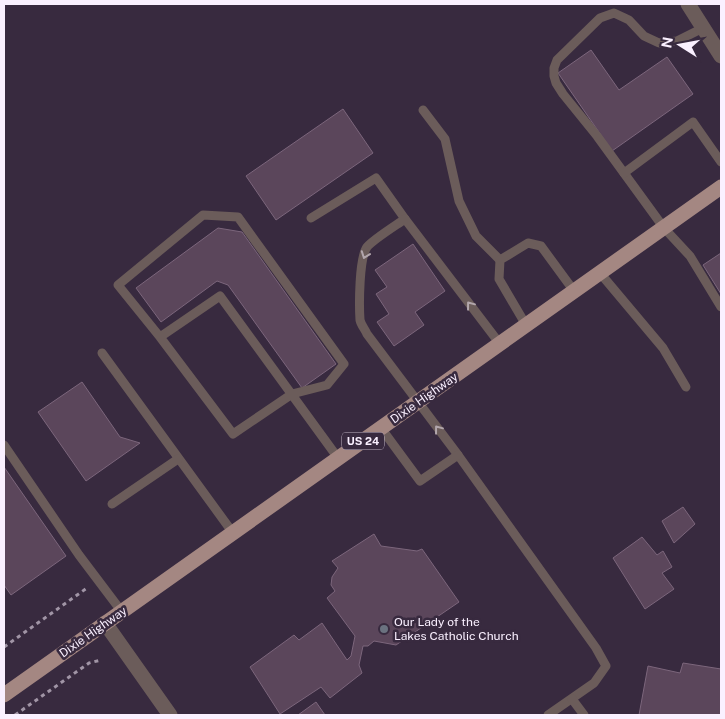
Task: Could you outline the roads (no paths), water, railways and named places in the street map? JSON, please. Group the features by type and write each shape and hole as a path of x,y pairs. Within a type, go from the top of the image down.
{"main road":[{"name":"Dixie Highway","path":"4,695 721,188"}],"street":[{"path":"688,4 721,56"},
{"path":"106,624 170,715"}],"lane":[{"path":"703,28 677,41 659,43 644,36 629,20 614,13 600,18 557,60 554,76 563,94 664,228 690,256 721,307"},
{"path":"423,110 444,139 459,201 476,236 500,260 499,279 526,325"},
{"path":"624,173 693,122 721,162"},
{"path":"311,218 376,178 500,344"},
{"path":"203,215 238,217 344,364 327,385 292,394 234,434 160,336 118,285 203,215"},
{"path":"405,219 369,245 364,253 360,293 360,322 591,640 606,666 594,683 548,715"},
{"path":"500,260 528,243 541,246 574,291"},
{"path":"600,272 663,348 686,387"},
{"path":"160,336 220,296 338,458"},
{"path":"102,353 233,534"},
{"path":"381,428 420,481 458,455"},
{"path":"4,445 122,612"},
{"path":"112,504 178,459"},
{"path":"572,698 584,715"}],"place":[{"name":"Our Lady of the Lakes Catholic Church","path":"384,629"}]}
